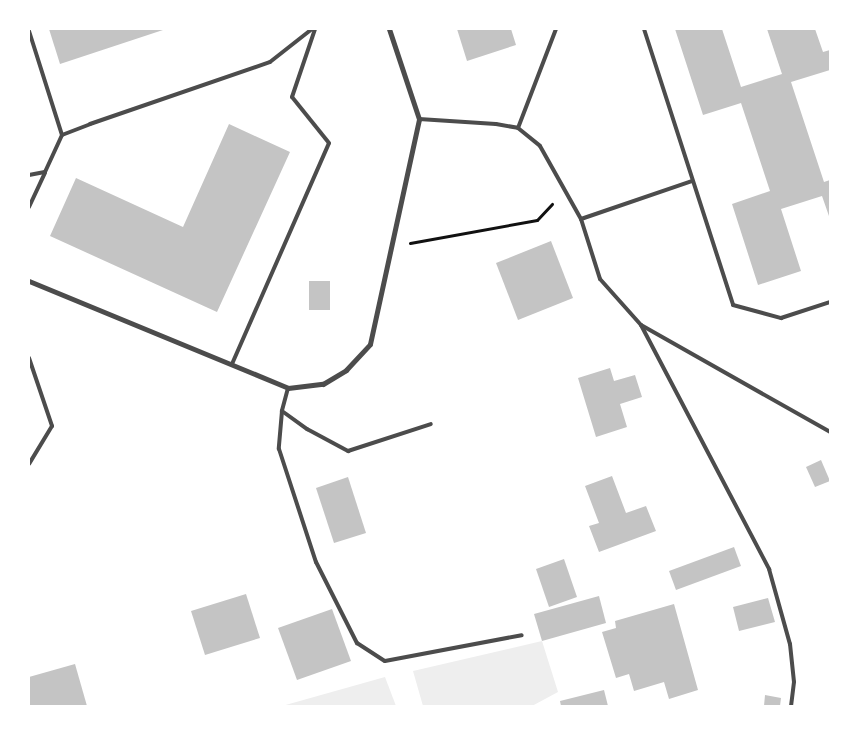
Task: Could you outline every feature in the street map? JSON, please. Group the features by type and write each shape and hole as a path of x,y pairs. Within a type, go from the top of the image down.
{"street":[{"path":"29,282 288,388 323,384 346,370 370,344 420,119 389,29"}],"lane":[{"path":"62,135 270,62 313,29"},
{"path":"232,364 329,143 292,97 313,29"},
{"path":"518,128 556,29"},
{"path":"644,29 733,305 781,318 830,302"},
{"path":"29,31 62,135 29,207"},
{"path":"420,119 496,124 518,128 540,146 581,219 600,279 641,325 769,569 790,644 794,682 791,706"},
{"path":"29,176 45,172"},
{"path":"581,219 692,181"},
{"path":"641,325 830,432"},
{"path":"29,358 52,426 29,464"},
{"path":"288,388 282,411 279,449 316,562 357,644 385,661 522,635"},
{"path":"282,411 307,429 348,451 431,424"}],"path":[{"path":"392,246 537,220 565,190"}],"shaded area":[{"path":"542,641 558,692 532,706 423,706 413,671"},
{"path":"385,677 396,706 282,706"}],"building":[{"path":"49,29 166,29 60,64"},
{"path":"457,29 511,29 516,45 467,61"},
{"path":"675,29 722,29 741,87 782,74 767,29 815,29 823,52 830,50 830,70 791,82 824,182 830,180 830,219 822,196 781,209 801,271 758,285 732,204 770,191 741,103 703,115"},
{"path":"229,124 290,152 217,312 50,236 76,178 183,227"},
{"path":"551,241 573,298 518,320 496,263"},
{"path":"309,281 330,281 330,310 309,310"},
{"path":"610,368 614,381 635,375 642,397 620,404 627,427 596,437 578,378"},
{"path":"821,460 830,481 815,487 806,467"},
{"path":"612,476 626,513 646,506 656,531 599,552 589,526 599,523 585,486"},
{"path":"348,477 366,533 334,543 316,488"},
{"path":"734,547 741,566 676,590 669,571"},
{"path":"564,559 577,597 549,607 536,569"},
{"path":"246,594 260,638 205,655 191,611"},
{"path":"599,596 606,623 542,641 534,614"},
{"path":"768,598 775,622 739,631 733,607"},
{"path":"674,604 698,690 669,699 664,682 634,691 629,674 616,678 602,632 616,628 615,621"},
{"path":"332,609 351,661 297,680 278,628"},
{"path":"75,664 87,706 29,706 29,677"},
{"path":"604,690 608,706 561,706 560,701"},
{"path":"765,695 781,698 780,706 764,706"}]}
